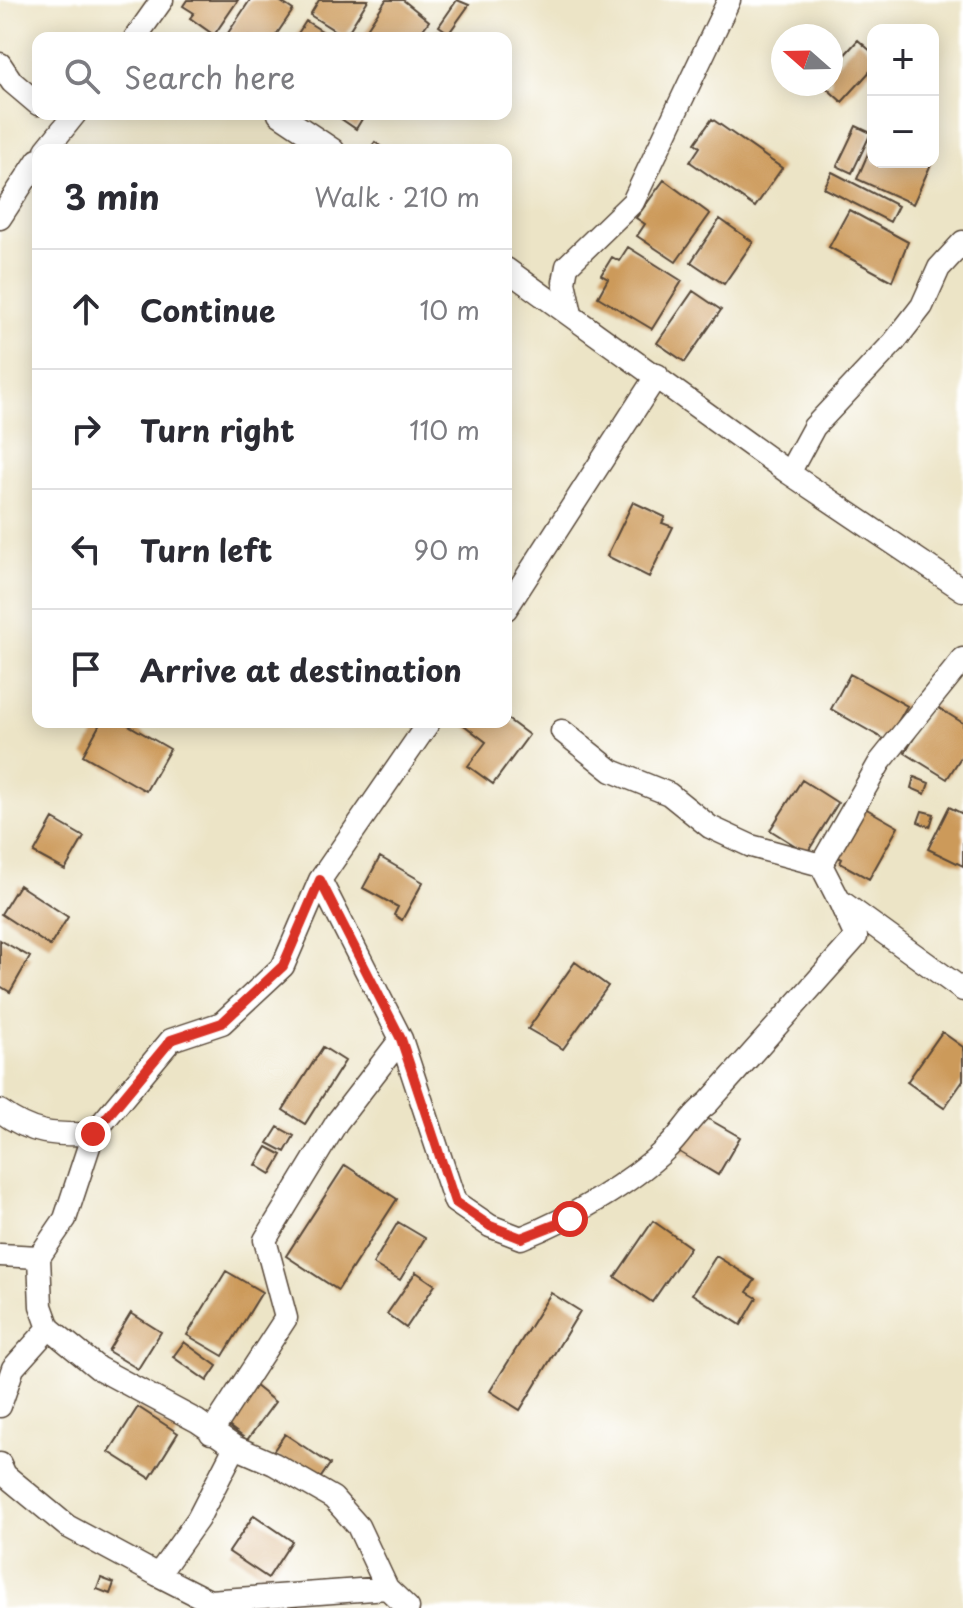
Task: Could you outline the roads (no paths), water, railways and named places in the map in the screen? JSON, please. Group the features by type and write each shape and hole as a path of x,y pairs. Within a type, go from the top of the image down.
{"street":[{"path":"140,32 162,0"},
{"path":"571,314 564,282 567,266 633,202 729,0"},
{"path":"0,64 12,82 32,99"},
{"path":"50,144 65,120"},
{"path":"288,120 324,144"},
{"path":"0,218 32,169"},
{"path":"789,473 814,427 894,342 922,306 939,268 963,242"},
{"path":"512,273 789,473 963,590"},
{"path":"512,600 657,375"},
{"path":"821,865 880,762 963,659"},
{"path":"408,1608 387,1588 358,1526 333,1498 274,1464 235,1447 197,1421 98,1368 49,1328 41,1306 39,1257 65,1219 93,1134 171,1040 222,1023 283,966 320,880 425,728"},
{"path":"320,880 401,1039 455,1202 490,1226 521,1238 570,1219 668,1147 691,1115 708,1103 856,937 821,865 751,846 710,827 669,794 612,771 562,731"},
{"path":"839,900 963,990"},
{"path":"211,1433 286,1318 265,1240 337,1122 401,1039"},
{"path":"0,1111 22,1127 50,1135 93,1134"},
{"path":"0,1255 39,1257"},
{"path":"0,1406 13,1368 49,1328"},
{"path":"158,1575 198,1519 235,1447"},
{"path":"0,1464 5,1475 67,1526 209,1601 387,1588"}]}
